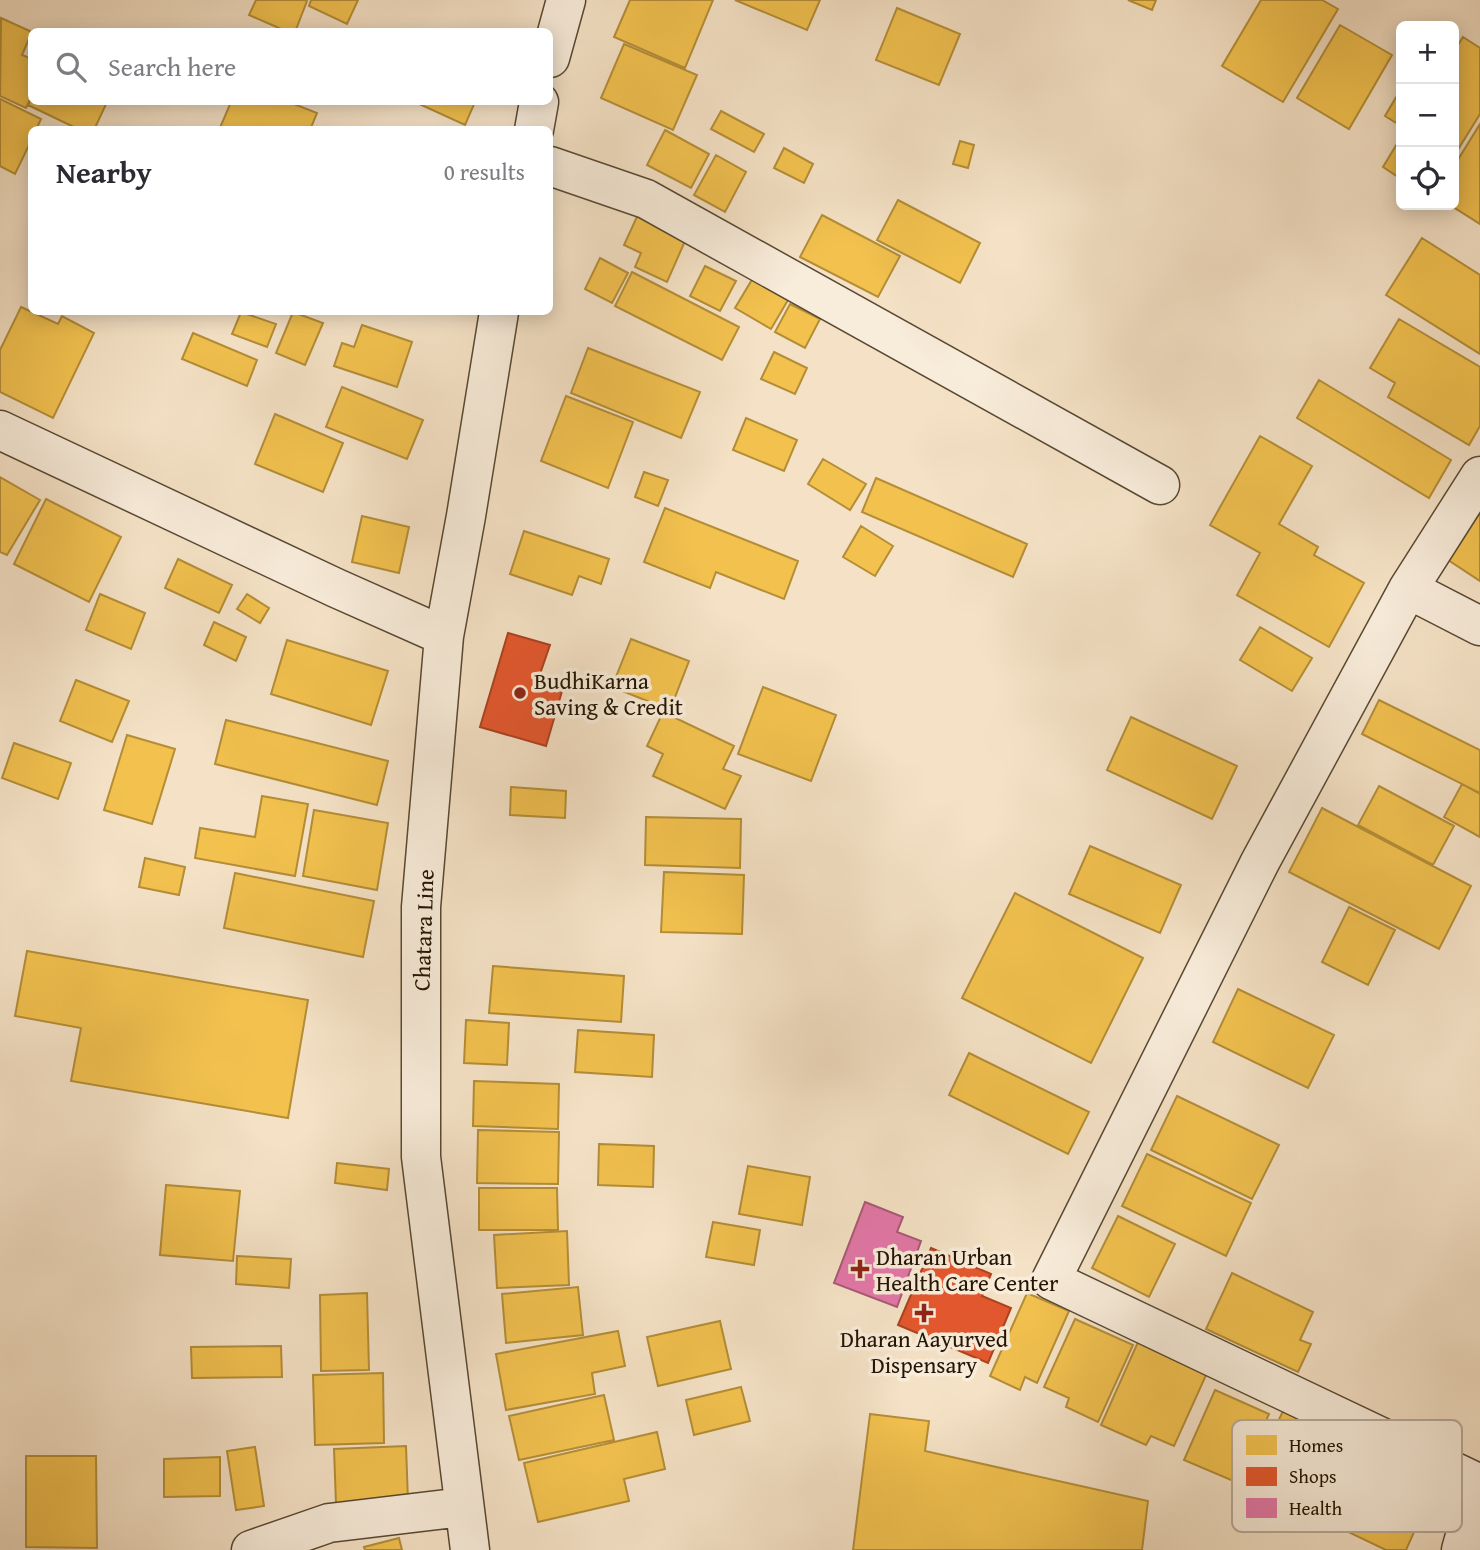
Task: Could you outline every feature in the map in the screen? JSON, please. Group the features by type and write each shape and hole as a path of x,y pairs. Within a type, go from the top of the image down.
{"street":[{"path":"553,47 566,0"},
{"path":"535,126 539,105"},
{"path":"553,167 646,199 1160,485"},
{"name":"Chatara Line","path":"470,1550 421,1157 421,907 443,636 466,516 499,315"},
{"path":"0,430 443,636"},
{"path":"1347,1420 1051,1280 1260,862 1408,589 1480,476"},
{"path":"1408,589 1480,626"},
{"path":"1461,1550 1480,1483 1462,1474"},
{"path":"251,1550 329,1523 463,1507"}],"building: Homes":[{"path":"256,0 307,1 297,28 279,28 249,15"},
{"path":"311,0 358,0 347,24 309,6"},
{"path":"630,0 713,0 685,68 614,37"},
{"path":"735,0 820,0 807,30"},
{"path":"1128,0 1156,0 1152,10"},
{"path":"1261,0 1322,0 1338,9 1283,102 1222,66"},
{"path":"897,8 960,34 939,85 876,60"},
{"path":"1,18 28,30 28,41 22,55 28,57 28,104 26,108 0,96"},
{"path":"1340,25 1392,55 1349,129 1297,98"},
{"path":"1463,37 1480,48 1480,114 1459,148 1459,84 1459,43"},
{"path":"624,44 697,75 673,130 601,98"},
{"path":"1396,97 1396,123 1385,116"},
{"path":"0,99 41,119 38,126 28,126 28,147 15,174 0,166"},
{"path":"28,105 106,105 96,126 72,126"},
{"path":"230,105 297,105 317,113 312,126 221,126"},
{"path":"422,105 474,105 465,125"},
{"path":"721,111 764,134 754,152 711,129"},
{"path":"1480,124 1480,224 1458,210 1459,158"},
{"path":"665,130 709,154 691,188 647,165"},
{"path":"960,141 974,145 968,168 953,164"},
{"path":"1396,145 1396,176 1383,167"},
{"path":"784,148 813,164 804,183 774,168"},
{"path":"716,155 746,172 725,212 694,195"},
{"path":"898,200 980,243 960,283 877,240"},
{"path":"640,210 689,232 667,282 635,267 641,253 624,245"},
{"path":"822,215 900,256 878,297 800,257"},
{"path":"1422,238 1480,275 1480,354 1386,295"},
{"path":"600,258 628,273 612,303 585,289"},
{"path":"705,266 736,281 720,311 690,296"},
{"path":"632,272 739,327 722,360 615,306"},
{"path":"753,278 788,300 771,329 735,308"},
{"path":"790,304 820,319 805,348 775,332"},
{"path":"21,307 28,310 28,315 38,315 58,324 62,316 94,333 53,418 0,392 0,350"},
{"path":"240,315 250,315 276,324 267,347 232,334"},
{"path":"292,315 301,315 323,323 305,365 276,353"},
{"path":"1399,319 1480,367 1480,426 1469,445 1388,397 1395,383 1370,368"},
{"path":"362,325 412,342 397,387 334,366 342,343 354,347"},
{"path":"193,333 257,360 247,386 182,359"},
{"path":"588,348 700,392 681,438 571,393"},
{"path":"774,352 807,368 795,394 761,379"},
{"path":"1319,380 1451,460 1429,498 1297,418"},
{"path":"342,387 423,420 407,459 326,427"},
{"path":"566,396 633,422 608,488 541,461"},
{"path":"275,414 343,443 323,492 255,464"},
{"path":"746,418 797,440 784,471 733,450"},
{"path":"1260,436 1312,466 1279,524 1318,547 1314,555 1364,583 1329,647 1237,595 1260,553 1210,525"},
{"path":"823,459 866,484 850,510 808,484"},
{"path":"644,472 668,480 658,506 635,497"},
{"path":"0,477 40,500 7,555 0,552"},
{"path":"876,478 1027,544 1013,577 862,512"},
{"path":"46,499 121,537 89,602 14,564"},
{"path":"1480,504 1480,581 1445,558"},
{"path":"665,508 798,561 784,599 716,572 710,588 644,562"},
{"path":"362,516 409,527 399,573 352,562"},
{"path":"861,526 893,546 875,576 843,557"},
{"path":"524,531 609,559 601,584 579,576 572,595 510,574"},
{"path":"178,559 232,585 219,613 165,588"},
{"path":"100,594 145,613 131,649 86,630"},
{"path":"247,594 269,608 260,623 237,609"},
{"path":"214,622 246,637 236,661 204,645"},
{"path":"1260,627 1312,658 1292,691 1240,660"},
{"path":"631,639 689,661 670,710 612,687"},
{"path":"287,640 388,671 371,725 271,694"},
{"path":"76,680 129,701 112,742 60,721"},
{"path":"763,687 836,715 811,781 738,754"},
{"path":"1379,700 1480,750 1480,793 1362,734"},
{"path":"663,712 734,746 723,769 741,776 725,809 653,776 663,754 647,746"},
{"path":"1131,717 1237,766 1212,819 1107,770"},
{"path":"226,720 388,761 377,805 215,764"},
{"path":"127,735 175,749 152,824 104,810"},
{"path":"14,743 71,763 58,799 2,778"},
{"path":"1462,784 1480,794 1480,837 1444,817"},
{"path":"1379,786 1454,826 1433,865 1358,825"},
{"path":"511,787 566,791 565,818 510,815"},
{"path":"262,796 308,804 295,876 195,858 200,828 255,837"},
{"path":"1322,808 1471,886 1439,949 1289,872"},
{"path":"314,810 388,823 377,890 303,876"},
{"path":"646,817 741,819 740,868 645,865"},
{"path":"1090,846 1181,885 1160,933 1069,894"},
{"path":"145,858 185,867 179,895 139,887"},
{"path":"664,872 744,875 742,934 661,932"},
{"path":"235,873 374,901 363,957 224,928"},
{"path":"1015,893 1143,958 1091,1063 962,998"},
{"path":"1349,907 1395,930 1368,985 1322,962"},
{"path":"27,951 308,1000 288,1118 71,1081 81,1028 15,1016"},
{"path":"493,966 624,976 621,1022 489,1013"},
{"path":"1238,989 1334,1035 1308,1088 1213,1042"},
{"path":"466,1020 509,1023 507,1065 464,1063"},
{"path":"578,1030 654,1035 652,1077 575,1072"},
{"path":"969,1053 1089,1112 1068,1154 949,1095"},
{"path":"474,1081 559,1084 558,1129 473,1126"},
{"path":"1177,1096 1279,1145 1252,1199 1151,1150"},
{"path":"478,1130 559,1132 558,1184 477,1183"},
{"path":"599,1144 654,1146 653,1187 598,1185"},
{"path":"1147,1154 1251,1203 1226,1256 1122,1206"},
{"path":"337,1163 389,1169 387,1190 335,1183"},
{"path":"748,1166 810,1177 802,1225 739,1214"},
{"path":"166,1185 240,1191 233,1261 160,1255"},
{"path":"479,1188 557,1188 558,1230 479,1230"},
{"path":"1118,1216 1175,1244 1149,1297 1092,1268"},
{"path":"713,1222 760,1230 754,1265 706,1257"},
{"path":"567,1231 569,1285 497,1288 494,1235"},
{"path":"237,1256 291,1259 289,1288 236,1284"},
{"path":"1232,1273 1313,1312 1300,1340 1311,1344 1298,1372 1206,1329"},
{"path":"578,1287 583,1335 506,1343 502,1294"},
{"path":"367,1293 369,1370 321,1371 320,1295"},
{"path":"1027,1293 1069,1311 1037,1383 1025,1377 1020,1390 990,1376"},
{"path":"1075,1319 1133,1345 1098,1422 1066,1407 1069,1398 1044,1387"},
{"path":"720,1321 731,1369 658,1386 647,1337"},
{"path":"618,1331 625,1366 592,1373 595,1394 506,1410 496,1354"},
{"path":"1138,1342 1207,1373 1174,1446 1151,1436 1146,1445 1101,1425"},
{"path":"281,1346 282,1377 192,1378 191,1347"},
{"path":"383,1373 384,1443 315,1445 313,1375"},
{"path":"741,1387 750,1421 694,1435 686,1400"},
{"path":"1215,1390 1269,1414 1266,1420 1232,1420 1232,1480 1184,1460"},
{"path":"604,1395 614,1440 519,1460 509,1416"},
{"path":"1283,1411 1303,1420 1279,1420"},
{"path":"870,1414 929,1421 925,1451 1148,1501 1142,1550 853,1550"},
{"path":"657,1432 665,1469 624,1479 629,1501 538,1522 524,1463"},
{"path":"406,1446 408,1501 336,1504 334,1449"},
{"path":"255,1447 264,1506 236,1510 227,1451"},
{"path":"26,1456 96,1456 97,1548 26,1547"},
{"path":"220,1457 220,1496 164,1497 164,1459"},
{"path":"1348,1532 1414,1532 1406,1550 1386,1550"},
{"path":"399,1538 402,1550 365,1550 364,1547"}],"building: Shops":[{"path":"508,633 550,645 540,674 565,681 546,746 480,727"},
{"path":"931,1248 991,1274 982,1296 1011,1308 988,1363 898,1325"}],"building: Health":[{"path":"865,1202 903,1217 897,1232 921,1241 897,1307 834,1283"}],"place":[{"name":"BudhiKarna Saving & Credit","path":"520,693"},
{"name":"Dharan Urban Health Care Center","path":"860,1269"},
{"name":"Dharan Aayurved Dispensary","path":"924,1313"}]}
